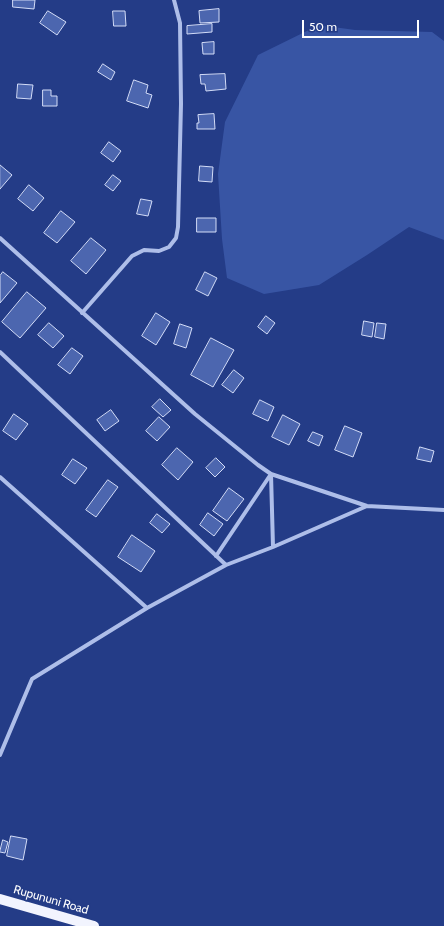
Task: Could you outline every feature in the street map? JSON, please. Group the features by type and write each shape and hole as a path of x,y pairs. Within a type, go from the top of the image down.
{"main road":[{"name":"Rupununi Road","path":"0,899 94,926"}],"street":[{"path":"82,313 132,256 144,250 159,251 169,247 176,238 178,227 181,111 180,23 174,0"},
{"path":"0,238 195,414 271,474 367,506 444,510"},
{"path":"0,352 226,565"},
{"path":"271,474 273,547"},
{"path":"216,556 271,474"},
{"path":"0,477 147,608"},
{"path":"0,755 32,679 147,608 226,565 273,547 367,506"}],"shaded area":[{"path":"319,25 355,30 432,32 444,41 444,240 409,227 319,285 264,294 227,278 222,239 218,174 225,122 258,55"}],"building":[{"path":"13,0 35,0 34,9 13,7"},
{"path":"219,9 219,22 200,23 199,11"},
{"path":"48,11 66,22 57,35 40,23"},
{"path":"113,11 125,11 126,26 114,26"},
{"path":"212,24 212,32 187,34 187,26"},
{"path":"214,42 214,54 203,54 202,43"},
{"path":"103,64 115,72 111,80 98,72"},
{"path":"225,74 226,89 206,91 205,84 201,84 200,75"},
{"path":"134,80 148,85 146,93 152,95 148,108 127,101"},
{"path":"18,84 33,85 31,99 17,98"},
{"path":"43,90 51,90 51,96 57,96 57,106 43,106"},
{"path":"214,114 215,129 197,129 197,123 199,123 198,115"},
{"path":"109,142 121,151 113,162 101,153"},
{"path":"0,165 12,175 0,189"},
{"path":"200,166 213,167 212,182 199,181"},
{"path":"113,175 121,181 113,191 105,185"},
{"path":"29,185 44,198 33,211 18,199"},
{"path":"141,199 152,201 148,216 137,214"},
{"path":"61,211 75,222 57,243 44,233"},
{"path":"197,218 216,218 216,232 197,232"},
{"path":"91,238 106,250 86,274 71,261"},
{"path":"3,272 17,283 0,303 0,276"},
{"path":"205,272 217,278 208,296 196,290"},
{"path":"27,292 46,308 20,338 2,322"},
{"path":"156,313 170,322 156,345 142,336"},
{"path":"266,316 275,323 267,334 258,327"},
{"path":"364,321 374,323 372,337 362,335"},
{"path":"49,323 64,336 53,348 38,335"},
{"path":"377,323 386,324 384,339 375,337"},
{"path":"180,324 192,328 186,348 174,344"},
{"path":"211,338 234,350 213,387 191,375"},
{"path":"72,348 83,356 70,374 58,365"},
{"path":"234,370 244,378 233,393 222,385"},
{"path":"160,399 171,410 163,417 152,407"},
{"path":"260,400 274,407 268,421 253,414"},
{"path":"111,410 119,421 105,431 97,420"},
{"path":"14,414 28,424 16,440 3,431"},
{"path":"283,415 300,424 289,445 272,437"},
{"path":"159,417 170,427 157,441 146,431"},
{"path":"345,426 362,433 353,457 335,450"},
{"path":"313,432 323,436 319,446 308,441"},
{"path":"420,447 434,451 431,462 417,459"},
{"path":"177,448 193,462 178,480 162,465"},
{"path":"216,458 225,467 215,477 206,468"},
{"path":"73,459 87,468 75,484 62,475"},
{"path":"108,480 118,487 96,517 86,510"},
{"path":"229,488 244,499 227,521 213,511"},
{"path":"208,513 223,524 214,536 200,525"},
{"path":"157,514 170,524 162,533 150,523"},
{"path":"132,535 155,551 141,572 118,557"},
{"path":"11,836 27,839 23,860 7,856"},
{"path":"3,840 8,842 5,853 0,852"}]}
